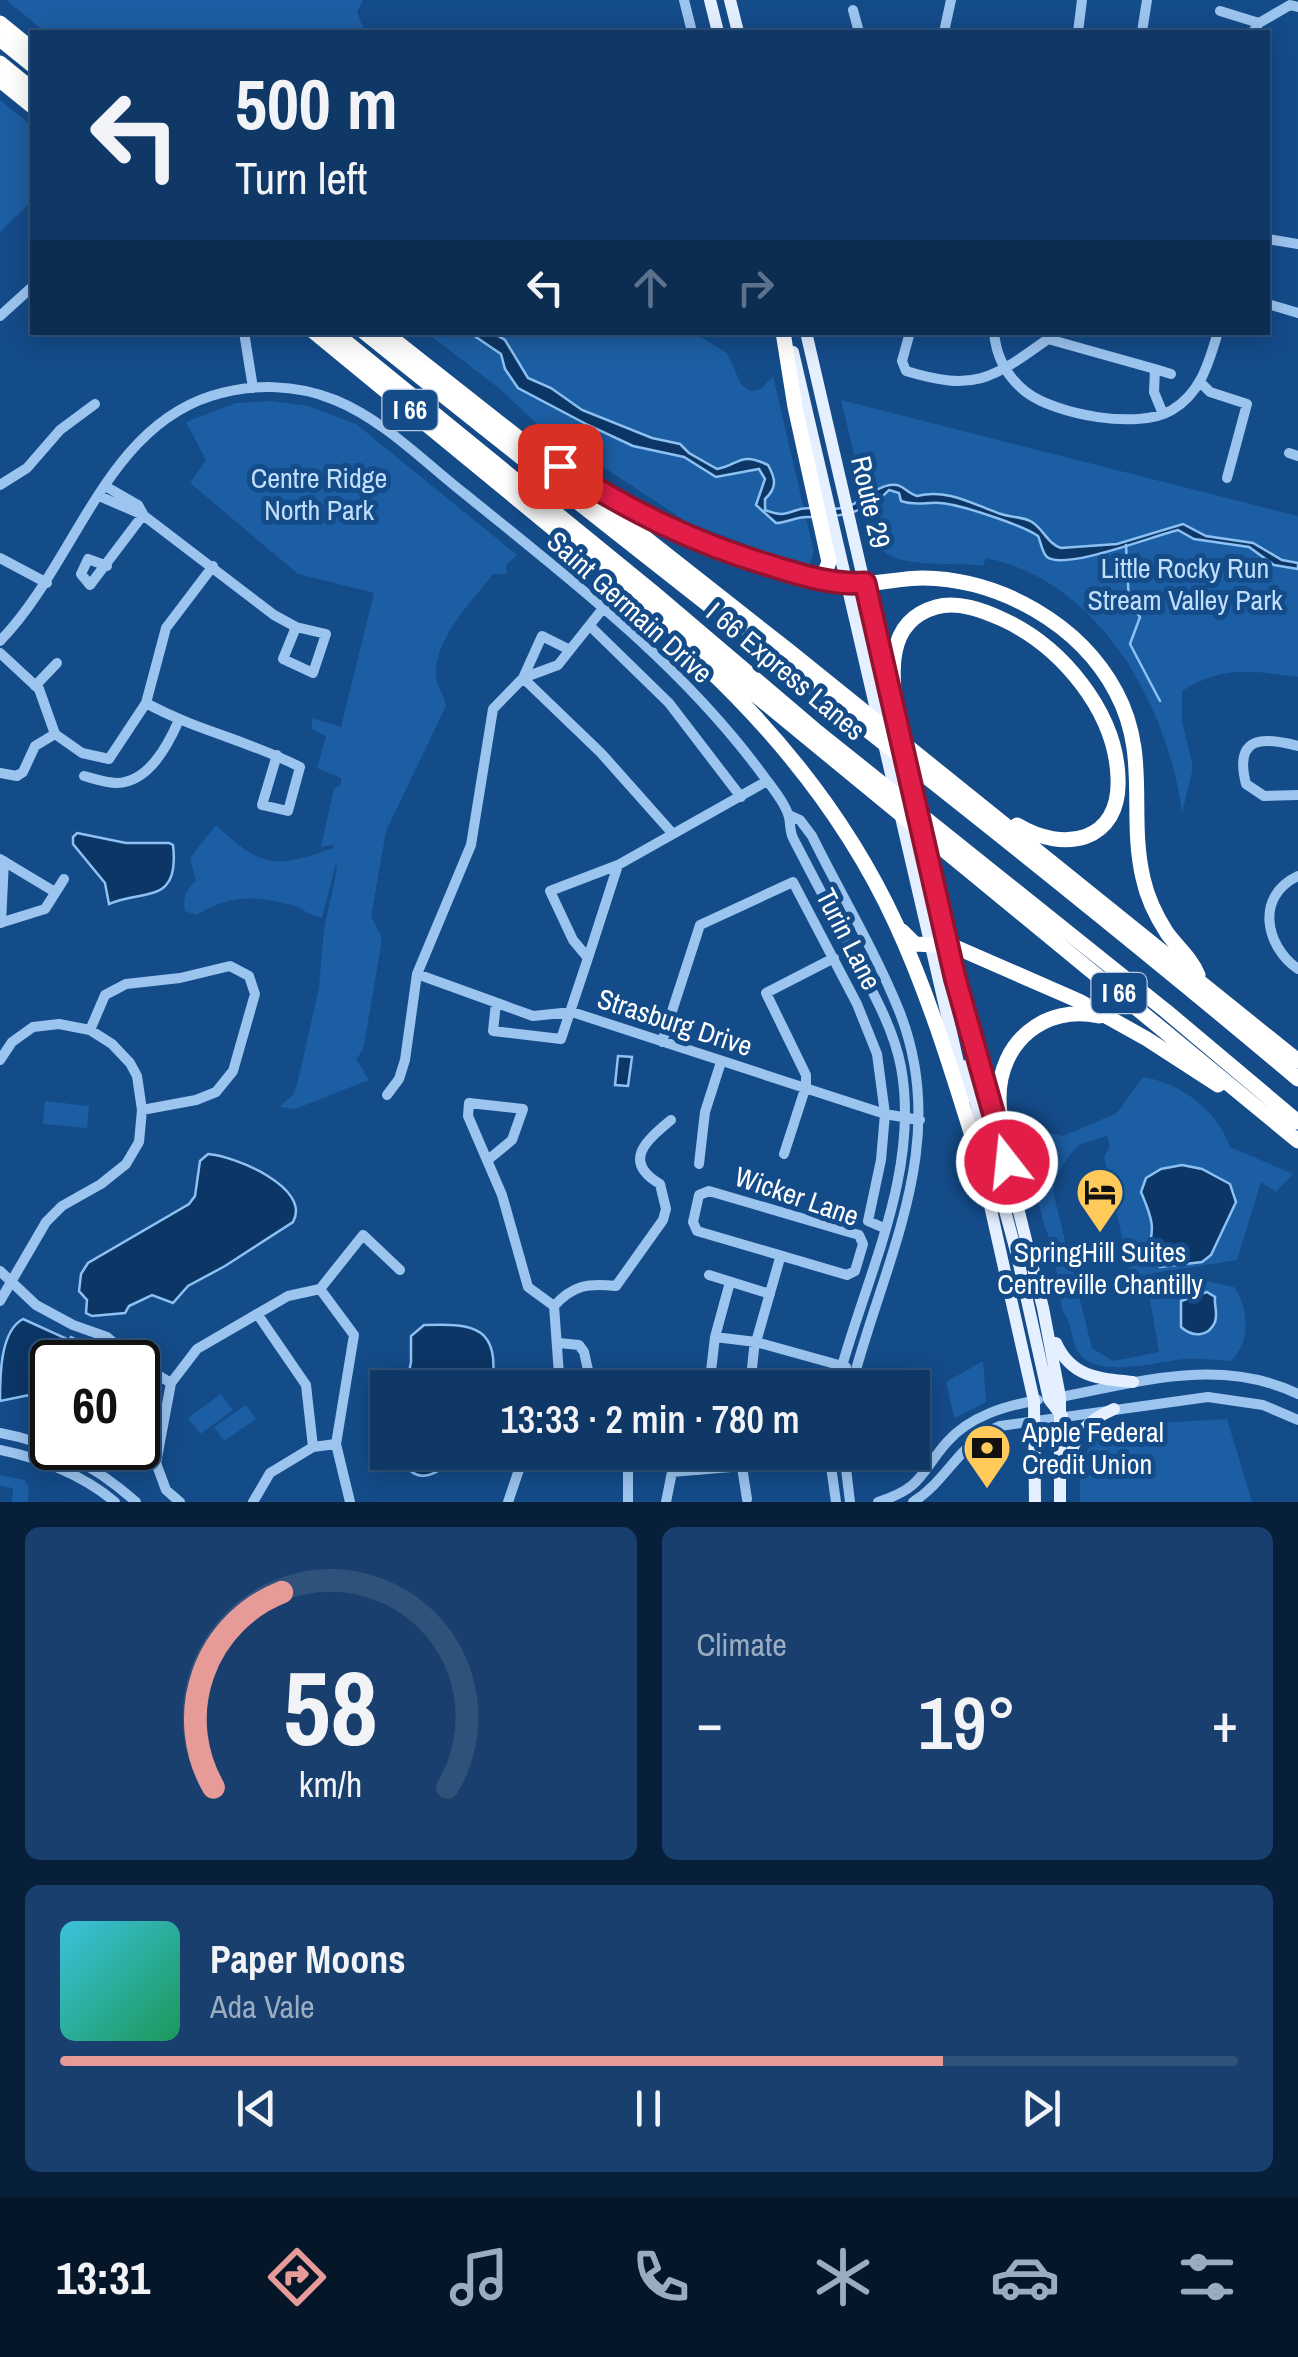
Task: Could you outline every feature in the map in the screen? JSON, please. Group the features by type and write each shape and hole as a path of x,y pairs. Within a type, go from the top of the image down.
{"highway":[{"path":"0,23 30,47"},
{"path":"0,39 30,64"},
{"path":"0,63 30,87"},
{"path":"0,80 30,104"},
{"name":"I 66","path":"318,335 878,797 1294,1131"},
{"name":"I 66 Express Lanes","path":"338,335 874,777 1166,1011 1294,1131"},
{"name":"I 66 Express Lanes","path":"368,335 861,725 1298,1079"},
{"name":"I 66","path":"388,335 856,704 1298,1061"},
{"path":"787,335 829,532 828,567 823,573 808,576"},
{"path":"501,425 611,499 709,546 847,584 925,578 983,587 1048,619 1074,638 1097,662 1122,704 1134,738 1139,846 1146,890 1159,920 1192,959 1200,979"},
{"path":"900,739 893,658 903,630 923,612 953,605 976,609 1008,622 1046,647 1077,679 1110,740 1118,781 1110,815 1087,837 1056,841 1027,831 960,789"},
{"path":"676,628 691,653 728,688 822,795 866,866 896,924 942,1040 982,1168"},
{"path":"896,924 915,944 940,945 1064,994 1119,1022 1294,1131"},
{"path":"1007,1162 999,1098 1006,1062 1014,1047 1033,1026 1054,1016 1086,1014 1119,1022"}],"main road":[{"path":"710,0 718,30"},
{"path":"730,0 738,30"},
{"name":"Route 29","path":"807,335 900,739 940,945 948,1016 982,1168 1047,1399"},
{"name":"Route 29","path":"829,532 847,584 940,945 1007,1162 1043,1308 1047,1399 1036,1420 1035,1502"},
{"path":"948,1016 978,1103 1017,1255 1047,1399 1062,1416 1060,1502"},
{"path":"1043,1308 1058,1349 1072,1367 1089,1376 1133,1382"},
{"path":"1060,1502 1075,1440 1085,1425 1114,1409"}],"street":[{"path":"684,0 692,30"},
{"path":"944,30 952,0"},
{"path":"1078,30 1082,0"},
{"path":"1142,30 1146,0"},
{"path":"1220,11 1256,28 1293,4"},
{"path":"853,10 858,30"},
{"path":"1270,239 1298,244"},
{"path":"0,316 30,289"},
{"path":"1270,305 1298,313"},
{"path":"244,335 253,388"},
{"path":"909,335 902,362 906,371 960,382 987,378 1048,336 1171,374"},
{"path":"995,335 1005,368 1026,392 1050,404 1122,422 1144,421 1187,399 1200,382 1217,335"},
{"path":"1155,369 1154,392 1163,414"},
{"path":"1200,382 1210,392 1247,404 1228,478"},
{"name":"Saint Germain Drive","path":"0,641 47,583 128,452 167,417 211,396 253,388 312,392 365,415 604,607 700,700 767,781 789,815 792,836 830,904 890,1031 900,1066 904,1118 900,1175 841,1370"},
{"path":"0,485 26,468 60,430 94,404"},
{"path":"102,491 138,505 143,515 274,615 326,634 313,673 283,659 296,626"},
{"path":"107,566 143,515"},
{"path":"0,558 47,583"},
{"path":"114,783 109,759 146,703 166,628 213,566"},
{"path":"523,678 558,664 604,607"},
{"path":"590,626 669,702 741,797"},
{"path":"386,1094 399,1079 405,1060 417,974 471,845 494,709 523,678 542,636 570,650"},
{"path":"0,653 35,686 55,734 82,753 109,759"},
{"path":"35,686 56,663"},
{"path":"523,678 600,754 672,834"},
{"path":"146,703 179,720 277,755 300,767 288,811 262,805 277,755"},
{"path":"84,776 114,783 134,778 165,751 179,720"},
{"path":"0,773 17,776 23,772 35,746 55,734"},
{"path":"1298,746 1260,740 1250,745 1243,757 1246,784 1264,796 1298,794"},
{"path":"588,958 573,940 550,892 618,865 767,781"},
{"name":"Saint Germain Drive","path":"789,815 800,820 812,836 898,1009 919,1087 920,1120 908,1202 856,1370"},
{"path":"56,892 2,860 0,923 45,909 56,892 64,879"},
{"path":"496,1003 493,1031 560,1039 618,865"},
{"path":"1298,876 1273,898 1268,918 1278,950 1298,970"},
{"name":"Turin Lane","path":"662,1042 700,926 793,882 857,1004 877,1054 885,1114 881,1160 868,1221 884,1228"},
{"path":"811,914 842,897"},
{"path":"784,1154 806,1075 766,993 834,958"},
{"path":"90,1030 105,994 126,984 180,978 230,966 248,976 255,994 233,1071 224,1083 216,1092 196,1100 142,1110"},
{"name":"Strasburg Drive","path":"417,974 533,1016 572,1012 885,1114 920,1120"},
{"path":"0,1060 12,1042 34,1027 59,1024 90,1030 130,1062 137,1076 142,1110 139,1142 126,1164 101,1184 62,1206 46,1222 21,1267 5,1281"},
{"path":"699,1164 705,1112 721,1062"},
{"path":"489,1159 512,1140 523,1108 469,1103 468,1116 489,1159 515,1232 528,1287 554,1306 560,1370"},
{"path":"554,1306 569,1289 596,1284 616,1286 662,1220 666,1209 660,1184 645,1172 640,1162 646,1141 671,1120"},
{"name":"Wicker Lane","path":"709,1191 859,1235 864,1244 855,1271 848,1276 780,1258 697,1232 692,1222 699,1195 709,1191"},
{"path":"180,1502 166,1490 156,1463 172,1383 197,1349 288,1296 320,1289 363,1235 400,1270"},
{"path":"752,1370 756,1342 780,1258"},
{"path":"0,1271 6,1294 0,1301"},
{"path":"709,1275 770,1294"},
{"path":"5,1281 36,1305 109,1340"},
{"path":"711,1370 730,1282"},
{"path":"320,1289 354,1334 336,1444 350,1502"},
{"path":"258,1315 306,1385 313,1447"},
{"path":"716,1337 756,1342 856,1370"},
{"path":"559,1343 579,1345 588,1370"},
{"path":"878,1502 908,1490 924,1477 947,1442 980,1417 1047,1399 1194,1374 1230,1374 1298,1394"},
{"path":"160,1376 172,1383"},
{"path":"913,1502 938,1482 978,1435 1000,1426 1187,1398 1225,1398 1263,1405 1298,1420"},
{"path":"0,1433 70,1456 136,1502"},
{"path":"252,1502 270,1473 313,1447 336,1444"},
{"path":"0,1450 78,1478 115,1502"},
{"path":"508,1502 519,1470"},
{"path":"627,1501 628,1470"},
{"path":"666,1502 672,1472 700,1470"},
{"path":"742,1470 747,1499"},
{"path":"832,1470 836,1502"},
{"path":"846,1470 850,1502"}],"green space":[{"path":"6,0 363,0 357,12 364,30 43,30"},
{"path":"0,100 30,124 30,203 0,232"},
{"path":"430,335 697,335 727,353 741,384 750,391 761,389 773,376 814,552 808,568 687,522 536,423 500,389"},
{"name":"Little Rocky Run Stream Valley Park","path":"841,400 1298,516 1298,677 1238,672 1211,677 1182,691 1182,721 1193,768 1182,813 1175,773 1144,692 1122,654 1095,621 1063,593 1027,571 986,558 983,566 906,561 882,549 878,539 883,523 862,487"},
{"name":"Centre Ridge North Park","path":"272,401 308,406 356,424 517,555 506,565 507,574 493,574 447,635 436,677 446,706 386,831 371,917 381,935 381,946 363,1050 356,1059 369,1080 295,1109 279,1107 293,1095 297,1085 319,988 336,863 322,918 291,905 253,898 231,900 196,915 184,907 186,894 196,881 190,858 216,825 246,850 270,860 297,859 333,848 321,847 334,788 341,785 341,778 317,768 326,736 311,729 313,718 341,727 374,593 298,574 190,483 206,460 186,422 236,403"},
{"path":"1143,1077 1157,1080 1184,1092 1207,1110 1230,1147 1293,1174 1276,1192 1261,1182 1237,1260 1154,1273 1132,1281 1104,1157 1110,1145 1107,1136 1081,1144 1056,1176 1053,1192 1092,1348 1113,1361 1159,1352 1148,1289 1196,1279 1234,1287 1239,1296 1245,1315 1245,1335 1231,1361 1184,1359 1113,1367 1087,1361 1076,1348 1062,1310 1054,1257 1017,1115 1042,1131 1063,1136 1117,1113","holes":["1235,1191 1236,1202 1211,1255 1153,1235 1152,1216"]},
{"path":"45,1101 89,1106 87,1128 43,1124"},
{"path":"983,1361 986,1402 954,1418 946,1382"},
{"path":"221,1394 233,1410 200,1434 188,1418"},
{"path":"246,1405 256,1419 224,1441 214,1427"},
{"path":"1227,1419 1252,1502 1080,1502 1083,1461 1099,1439 1133,1427"},
{"path":"0,1475 25,1480 28,1502 12,1502 13,1488 0,1486"}],"shaded area":[{"path":"473,335 496,335 505,340 528,378 551,388 582,410 652,438 680,444 717,469 745,459 768,465 774,483 765,499 765,510 773,513 844,508 879,488 894,485 917,496 950,496 1028,520 1061,548 1117,544 1183,524 1206,536 1253,543 1282,560 1298,563 1298,569 1274,565 1249,547 1194,539 1178,530 1091,556 1057,560 1045,555 1038,536 1019,526 949,504 901,501 899,493 889,490 872,504 852,512 776,523 756,505 765,479 759,469 716,477 684,457 633,446 518,388 505,369 501,354"},
{"path":"77,833 126,843 169,843 173,845 171,877 157,891 109,904 105,883 73,844"},
{"path":"618,1056 632,1057 628,1086 615,1085"},
{"path":"208,1154 252,1167 282,1186 296,1209 293,1222 188,1286 173,1303 152,1295 129,1306 125,1313 86,1313 87,1300 79,1291 81,1274 88,1263 189,1204 195,1196 200,1161"},
{"path":"1182,1165 1202,1169 1230,1184 1236,1202 1211,1255 1202,1262 1160,1267 1147,1251 1152,1228 1141,1192 1146,1178 1161,1169"},
{"path":"1207,1292 1215,1297 1215,1322 1204,1333 1190,1333 1181,1327 1181,1301"},
{"path":"23,1319 69,1340 30,1340 30,1395 0,1401 1,1367 15,1325"},
{"path":"424,1325 470,1328 488,1340 494,1370 409,1370 411,1336"},
{"path":"410,1470 438,1470 426,1476"}],"waterway":[{"path":"1126,545 1129,603 1140,617 1130,644 1160,701"}],"place":[{"name":"SpringHill Suites Centreville Chantilly","path":"1100,1234"},
{"name":"Apple Federal Credit Union","path":"987,1490"}],"route":[{"path":"560,466 611,499 709,546 818,579 865,583 955,977 1007,1162"}]}
